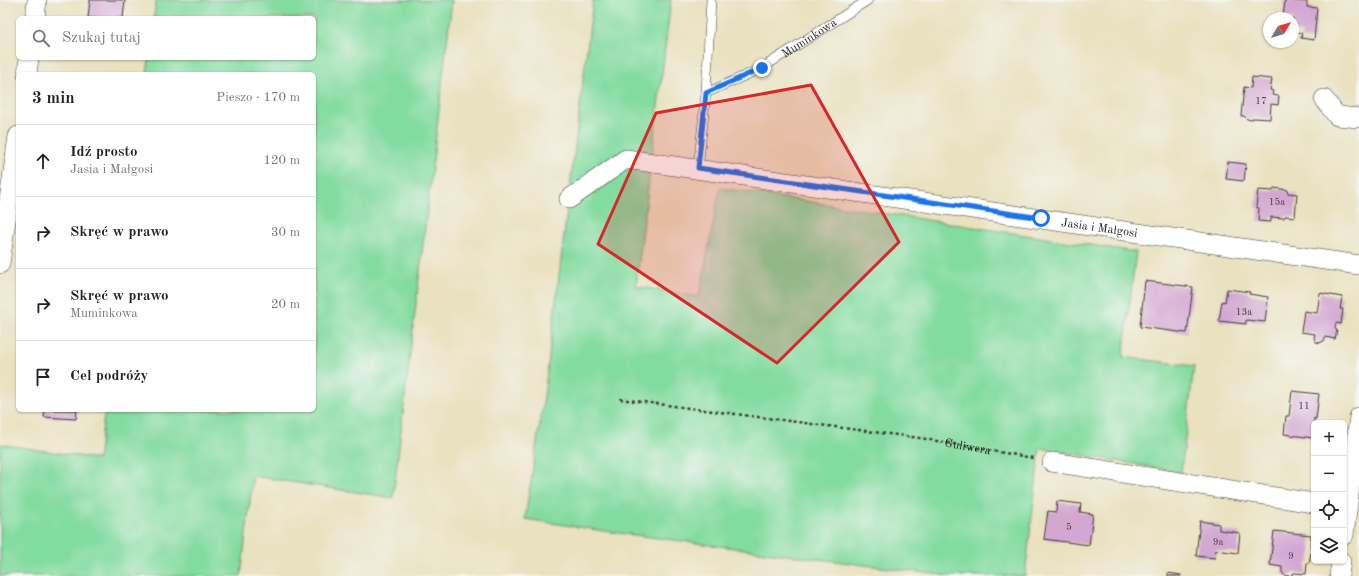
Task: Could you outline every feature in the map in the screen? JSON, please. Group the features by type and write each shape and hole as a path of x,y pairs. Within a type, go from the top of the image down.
{"street":[{"path":"35,16 37,0"},
{"path":"27,72 29,60"},
{"path":"1324,99 1337,116 1359,118"},
{"path":"0,264 16,150"},
{"name":"Jasia i Małgosi","path":"569,200 626,159 698,168 1359,265"},
{"path":"1347,501 1359,418"},
{"path":"1052,462 1311,503"},
{"path":"1339,576 1341,564"}],"lane":[{"path":"698,168 706,93 712,0"},
{"name":"Muminkowa","path":"706,93 762,68 868,0"}],"path":[{"name":"Guliwera","path":"620,399 920,438 1052,462"}],"highlighted area":[{"path":"811,85 899,242 777,363 598,244 656,113"}],"green space":[{"path":"156,0 452,0 393,498 253,476 241,576 0,576 0,444 98,459 105,412 316,412 316,72 147,72 149,60 316,60 316,16 154,16"},
{"path":"593,0 671,0 636,286 699,297 720,188 1136,252 1123,357 1194,366 1181,472 1040,448 1025,576 949,576 604,531 525,519 544,397"}],"building":[{"path":"90,0 125,0 123,16 88,16"},
{"path":"1285,0 1307,2 1307,7 1317,8 1314,40 1301,38 1302,33 1299,33 1299,12 1284,12"},
{"path":"1252,77 1272,79 1270,90 1273,91 1272,95 1279,96 1278,105 1271,104 1270,119 1254,118 1251,120 1241,116 1244,87 1251,88"},
{"path":"1228,162 1246,164 1244,181 1226,179"},
{"path":"1274,188 1288,190 1287,193 1297,194 1295,217 1271,217 1271,222 1258,221 1259,208 1256,207 1258,190 1273,191"},
{"path":"1145,281 1193,287 1187,333 1140,327"},
{"path":"1227,289 1250,292 1249,294 1268,297 1265,322 1246,320 1246,324 1219,321 1222,301 1225,302"},
{"path":"1320,293 1342,297 1340,309 1343,309 1341,324 1336,323 1335,329 1337,330 1335,339 1325,337 1325,340 1320,343 1316,342 1314,338 1315,334 1301,332 1304,311 1317,313"},
{"path":"1292,391 1319,394 1316,419 1314,418 1314,420 1311,420 1311,438 1284,434 1286,416 1289,416"},
{"path":"45,412 77,412 76,419 44,417"},
{"path":"1057,501 1081,504 1080,512 1093,514 1089,545 1044,539 1048,511 1056,512"},
{"path":"1200,521 1219,524 1219,530 1240,533 1238,553 1216,550 1215,558 1196,556"},
{"path":"1274,531 1311,535 1311,552 1309,563 1307,563 1306,574 1294,573 1290,576 1284,575 1282,572 1282,567 1270,565"},
{"path":"1168,573 1181,575 1181,576 1168,576"}],"route":[{"path":"762,68 706,93 698,168 1041,218"}]}
